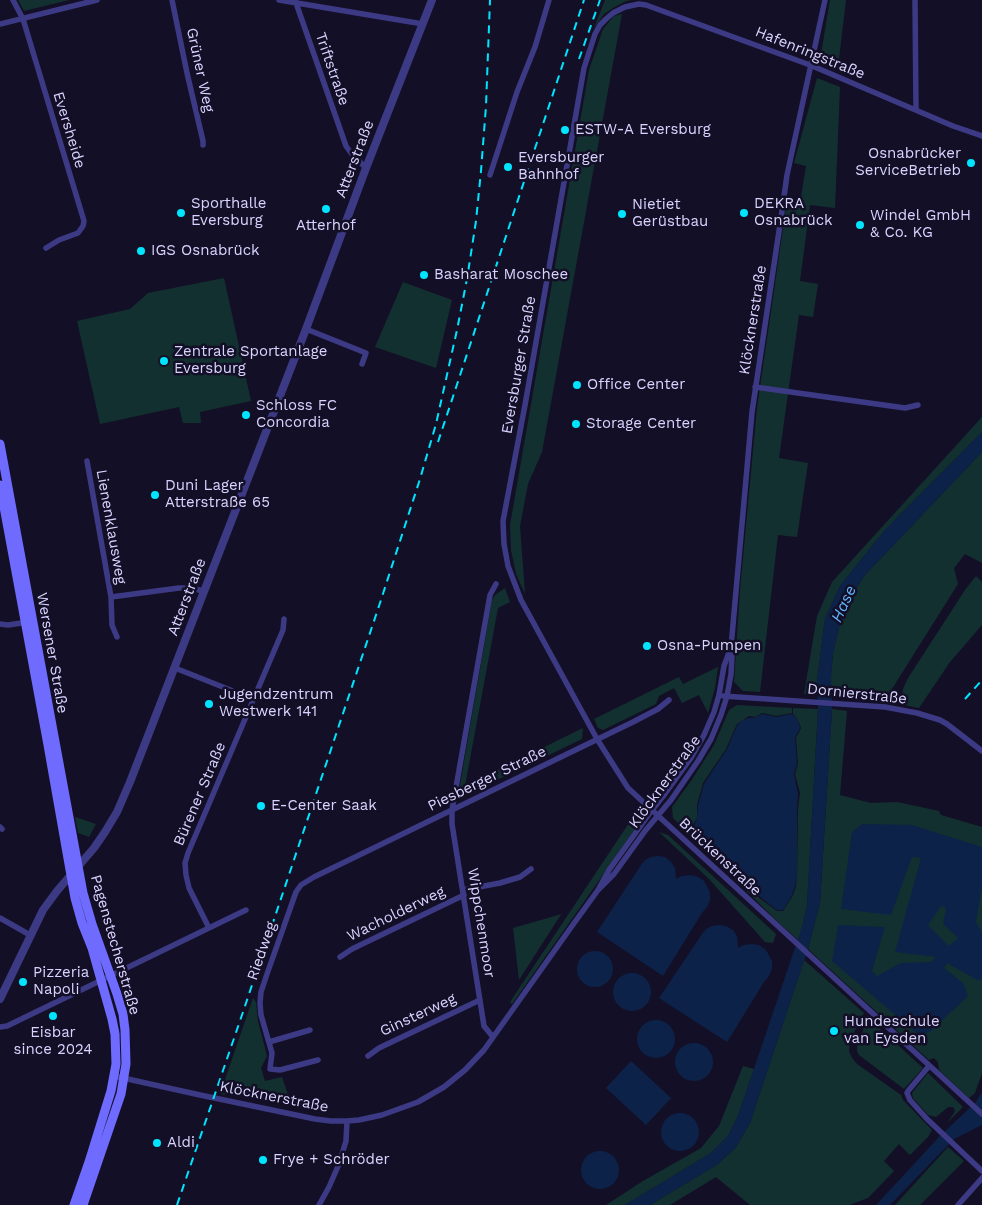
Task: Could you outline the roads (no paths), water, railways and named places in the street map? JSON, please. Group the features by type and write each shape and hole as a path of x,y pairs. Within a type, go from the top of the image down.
{"main road":[{"name":"Wersener Straße","path":"0,444 70,876"},
{"name":"Wersener Straße","path":"0,485 78,866"},
{"name":"Pagenstecherstraße","path":"78,866 92,924 122,1014 125,1030 126,1064 121,1094 83,1205"},
{"name":"Pagenstecherstraße","path":"70,876 78,911 92,948 115,1034 116,1064 111,1092 74,1205"}],"street":[{"name":"Eversheide","path":"13,0 23,19 84,221 78,233 59,240 46,248"},
{"path":"0,24 97,0"},
{"name":"Grüner Weg","path":"172,0 187,73 204,141 203,145"},
{"path":"279,0 296,1 423,24"},
{"name":"Atterstraße","path":"0,999 42,910 105,832 117,812 130,782 432,0"},
{"path":"490,176 517,92 535,47 549,0"},
{"name":"Klöcknerstraße","path":"598,890 614,874 687,777 712,739 727,696 731,674 731,646 741,526 755,387 786,183 825,0"},
{"path":"914,0 916,110"},
{"name":"Triftstraße","path":"296,1 346,146 351,154 366,168"},
{"name":"Hafenringstraße","path":"625,7 646,4 810,65 982,136"},
{"name":"Eversburger Straße","path":"508,566 504,544 503,521 584,68 595,34 600,25 613,13 625,7"},
{"path":"306,329 366,353 362,364"},
{"path":"755,387 905,408 918,405"},
{"name":"Lienenklausweg","path":"87,461 111,597 112,625 117,637"},
{"name":"Brückenstraße","path":"508,566 520,600 597,739 628,788 982,1114"},
{"path":"452,810 490,595 496,584"},
{"path":"111,597 179,588 204,591"},
{"name":"Bürener Straße","path":"209,928 190,888 186,876 185,862 283,630 284,619"},
{"path":"0,624 8,625 29,622"},
{"name":"Klöcknerstraße","path":"114,1076 200,1096 315,1119 347,1122 382,1115 406,1107 444,1087 465,1070 484,1050 598,890 609,870 691,758 714,712 724,666 731,646"},
{"path":"175,668 253,698"},
{"name":"Dornierstraße","path":"719,695 885,707 918,713 940,720 959,732 982,751"},
{"name":"Piesberger Straße","path":"314,877 658,709 669,700"},
{"name":"Wippchenmoor","path":"452,810 452,824 484,1026 493,1037"},
{"name":"Wacholderweg","path":"340,957 352,949 464,892 520,877 531,869"},
{"name":"Riedweg","path":"314,877 301,885 296,892 261,992 260,1003 261,1015 272,1053 270,1069 280,1070 318,1060"},
{"path":"0,1027 7,1026 246,910"},
{"path":"0,918 30,935"},
{"name":"Ginsterweg","path":"368,1056 379,1048 480,1000"},
{"path":"269,1042 310,1030"},
{"path":"929,1066 907,1093 910,1100 950,1142 982,1171"},
{"path":"319,1205 340,1164 346,1141 347,1122"},
{"path":"958,1205 982,1178"}],"water":[{"name":"Hase","path":"982,432 982,452 864,576 848,602 839,627 833,653 831,675 832,709 820,903 808,949 750,1123 736,1147 718,1164 650,1205 625,1205 711,1153 728,1136 738,1116 803,924 807,905 818,709 817,681 825,619 840,586 885,530"},
{"path":"762,714 776,717 792,714 798,720 800,728 795,738 797,764 794,774 798,794 797,876 792,895 783,910 777,910 759,896 694,826 704,784 727,749 738,724 743,720"},
{"path":"862,824 912,825 982,847 982,888 976,922 982,932 982,980 977,980 947,963 944,968 963,983 968,996 931,1031 920,1036 832,961 838,925 885,927 872,971 877,976 901,963 931,962 936,957 895,952 921,858 912,857 891,915 841,909 852,832","holes":["942,905 946,909 943,924 958,938 949,946 928,925"]},
{"path":"658,856 665,857 671,862 675,868 676,879 690,875 698,877 704,881 710,892 710,900 707,907 663,976 597,932 645,860"},
{"path":"712,926 726,926 733,930 737,936 738,948 744,945 759,945 766,950 772,961 772,969 769,976 727,1042 659,998 702,934"},
{"path":"595,951 602,952 608,956 612,962 612,976 608,982 602,986 595,987 588,986 582,982 578,976 577,969 578,962 582,956 588,952"},
{"path":"632,973 645,979 651,992 645,1005 632,1011 619,1005 613,992 619,979"},
{"path":"656,1020 670,1025 675,1039 670,1053 656,1058 642,1053 637,1039 642,1025"},
{"path":"694,1043 707,1049 713,1062 707,1075 694,1081 681,1075 675,1062 681,1049"},
{"path":"631,1061 671,1098 646,1125 606,1088"},
{"path":"982,1092 982,1125 954,1139 890,1205 876,1205 939,1137 975,1103"},
{"path":"680,1113 694,1118 699,1132 694,1146 680,1151 666,1146 661,1132 666,1118"},
{"path":"600,1151 613,1157 619,1170 613,1183 600,1189 587,1183 581,1170 587,1157"}],"railway":[{"path":"177,1205 380,603 436,424 457,330 476,221 486,106 490,0"},
{"path":"438,442 584,0"},
{"path":"579,59 600,0"},
{"path":"965,699 982,680"}],"place":[{"name":"ESTW-A Eversburg","path":"565,130"},
{"name":"Osnabrücker ServiceBetrieb","path":"971,163"},
{"name":"Eversburger Bahnhof","path":"508,167"},
{"name":"Atterhof","path":"326,209"},
{"name":"Sporthalle Eversburg","path":"181,213"},
{"name":"DEKRA Osnabrück","path":"744,213"},
{"name":"Nietiet Gerüstbau","path":"622,214"},
{"name":"Windel GmbH & Co. KG","path":"860,225"},
{"name":"IGS Osnabrück","path":"141,251"},
{"name":"Basharat Moschee","path":"424,275"},
{"name":"Zentrale Sportanlage Eversburg","path":"164,361"},
{"name":"Office Center","path":"577,385"},
{"name":"Schloss FC Concordia","path":"246,415"},
{"name":"Storage Center","path":"576,424"},
{"name":"Duni Lager Atterstraße 65","path":"155,495"},
{"name":"Osna-Pumpen","path":"647,646"},
{"name":"Jugendzentrum Westwerk 141","path":"209,704"},
{"name":"E-Center Saak","path":"261,806"},
{"name":"Pizzeria Napoli","path":"23,982"},
{"name":"Eisbar since 2024","path":"53,1016"},
{"name":"Hundeschule van Eysden","path":"834,1031"},
{"name":"Aldi","path":"157,1143"},
{"name":"Frye + Schröder","path":"263,1160"}]}
